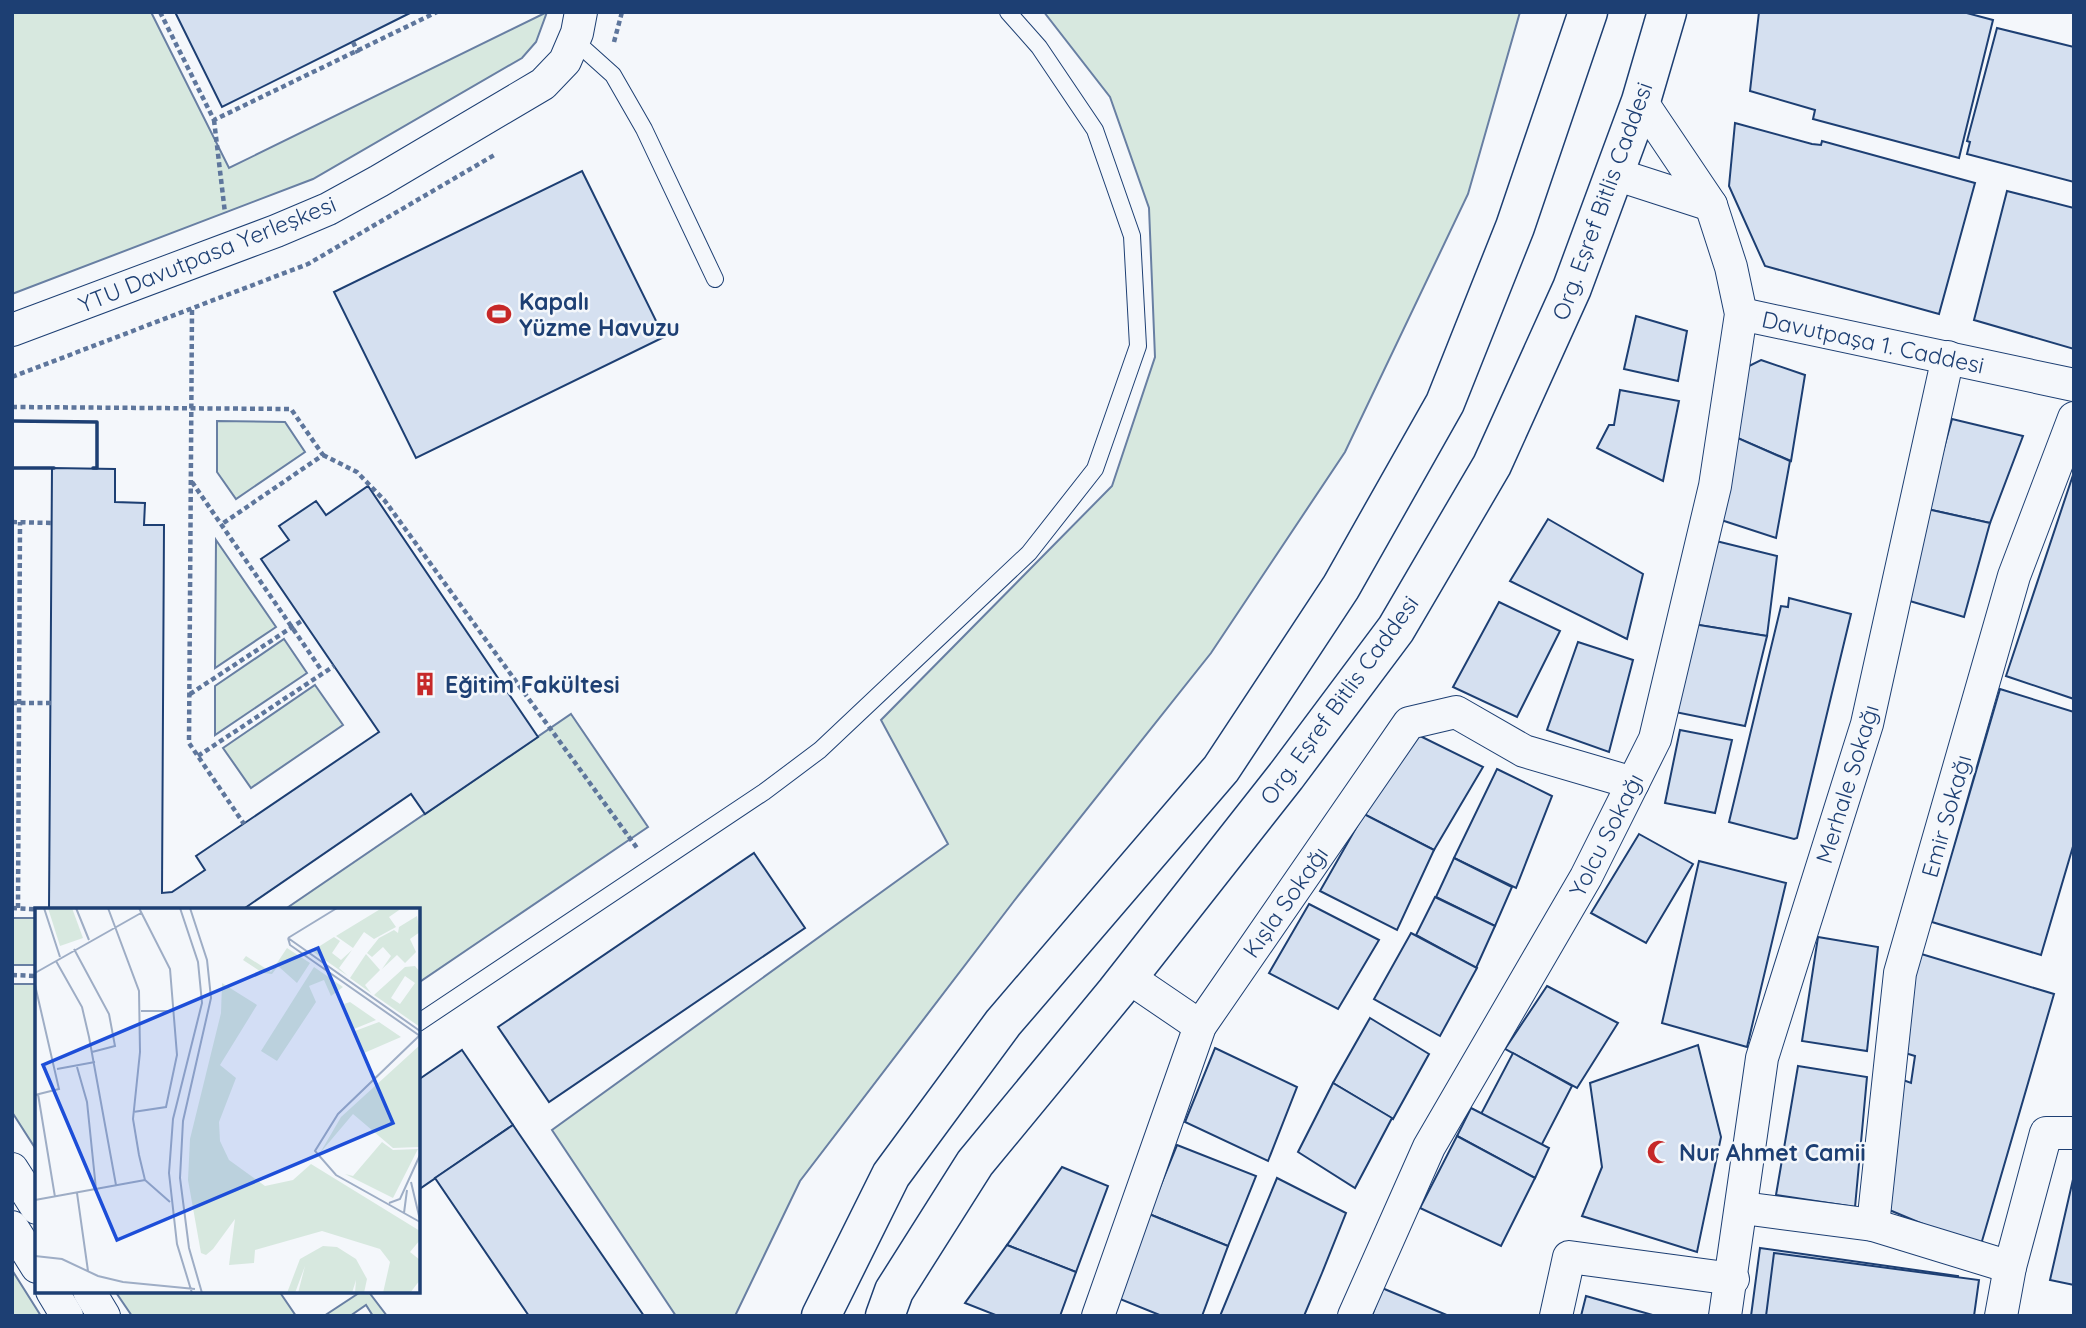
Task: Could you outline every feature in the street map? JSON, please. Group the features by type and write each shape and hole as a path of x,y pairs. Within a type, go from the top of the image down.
{"street":[{"path":"821,1316 891,1175 1003,1023 1221,769 1341,587 1444,403 1515,227 1588,12"},
{"name":"Org. Eşref Bitlis Caddesi","path":"885,1316 894,1291 975,1163 1128,977 1286,776 1396,629 1492,465 1572,288 1641,101 1667,12"},
{"name":"YTU Davutpasa Yerleşkesi","path":"12,330 328,209 543,85 565,61 578,26"},
{"name":"Davutpaşa 1. Caddesi","path":"1641,101 1711,205 1731,267 1741,314 2074,385"},
{"path":"1615,174 1711,205"},
{"name":"Yolcu Sokağı","path":"1354,1316 1429,1147 1586,877 1655,739 1715,486 1741,314"},
{"name":"Merhale Sokağı","path":"1725,1316 1733,1279 1762,1058 1867,724 1948,357"},
{"name":"Emir Sokağı","path":"1873,1225 1900,973 2014,576 2074,418"},
{"name":"Kışla Sokağı","path":"1098,1316 1200,1026 1409,723 1456,712 1524,751 1633,783"},
{"path":"1128,977 1200,1026"},
{"path":"2001,1316 2010,1267 2046,1133 2074,1133"},
{"path":"12,1169 35,1205"},
{"path":"1743,1208 1873,1225 2010,1267"},
{"path":"12,1227 35,1263"},
{"path":"1556,1316 1569,1257 1733,1279"},
{"path":"53,1293 67,1316"},
{"path":"90,1293 104,1316"}],"lane":[{"path":"420,1022 764,792 820,750 1029,553 1095,468 1138,346 1132,236 1095,130 1039,47 1008,12"},
{"path":"578,26 612,75 644,129 715,279"}],"path":[{"path":"160,12 214,120 225,221"},
{"path":"214,120 358,53 437,12"},
{"path":"353,42 358,53"},
{"path":"191,309 189,743 244,824"},
{"path":"12,407 291,409 323,455 358,472 386,501 651,867"},
{"path":"222,524 323,455"},
{"path":"191,479 322,671"},
{"path":"12,522 51,523"},
{"path":"20,522 15,908 35,909"},
{"path":"189,695 303,620"},
{"path":"198,756 322,671 334,666"},
{"path":"12,703 51,703"},
{"path":"12,975 35,976"}],"shaded area":[{"path":"12,12 151,12 229,168 547,12 536,42 522,58 313,179 12,294"},
{"path":"1044,12 1520,12 1468,194 1345,452 1211,653 1014,901 800,1181 735,1316 676,1316 552,1130 948,844 881,720 1112,486 1155,357 1149,208 1110,97"},
{"path":"217,421 285,422 305,452 236,499 217,472"},
{"path":"216,540 276,627 215,668"},
{"path":"284,639 307,673 215,735 215,686"},
{"path":"315,685 343,725 251,788 223,748"},
{"path":"571,714 648,827 420,982 420,908 287,908"},
{"path":"12,918 35,918 35,965 12,965"},
{"path":"12,984 35,984 35,1148 12,1112"},
{"path":"12,1270 41,1316 12,1316"},
{"path":"116,1293 280,1293 296,1316 132,1316"},
{"path":"359,1293 370,1293 387,1316 373,1316 366,1305 350,1316 324,1316"}],"building":[{"path":"175,12 412,12 222,107"},
{"path":"1759,12 1963,12 1993,20 1959,158 1813,119 1815,110 1750,91"},
{"path":"1997,28 2074,47 2074,182 1967,154 1970,142 1967,141"},
{"path":"1735,123 1812,144 1821,145 1822,141 1975,183 1939,314 1765,266 1729,186"},
{"name":"Kapalı Yüzme Havuzu","path":"582,171 664,337 416,458 334,292"},
{"path":"2007,191 2074,208 2074,349 1974,320"},
{"path":"1636,316 1687,331 1678,381 1624,369"},
{"path":"1761,360 1805,375 1791,461 1730,435 1741,370"},
{"path":"1620,390 1679,401 1663,481 1597,448 1609,425 1614,425"},
{"path":"1952,419 2023,436 1990,523 1927,509"},
{"path":"1731,435 1790,461 1776,538 1715,518"},
{"name":"Eğitim Fakültesi","path":"52,468 115,469 115,502 145,503 144,525 164,525 162,893 172,892 205,870 196,856 379,732 261,559 289,540 279,526 316,501 326,515 368,486 538,737 425,814 411,794 245,908 49,908"},
{"path":"2074,472 2074,699 2006,676"},
{"path":"1927,509 1990,523 1964,617 1903,599"},
{"path":"1548,519 1643,574 1627,639 1510,581"},
{"path":"1712,540 1777,556 1767,636 1692,624"},
{"path":"1789,598 1851,614 1797,838 1794,839 1729,822 1781,606 1788,607"},
{"path":"1499,602 1560,631 1517,717 1453,687"},
{"path":"1693,624 1767,636 1745,726 1675,712"},
{"path":"1578,642 1633,660 1609,752 1547,730"},
{"path":"2000,689 2074,712 2074,843 2041,955 1932,922"},
{"path":"1680,730 1732,740 1715,813 1665,803"},
{"path":"1414,733 1483,767 1434,850 1365,815"},
{"path":"1497,769 1552,796 1516,888 1454,858"},
{"path":"1364,814 1434,850 1397,930 1320,891"},
{"path":"1639,834 1693,864 1646,943 1591,913"},
{"path":"754,853 805,928 549,1102 498,1027"},
{"path":"1454,858 1512,887 1495,926 1436,897"},
{"path":"1699,861 1786,883 1747,1047 1662,1023"},
{"path":"1435,897 1495,926 1476,968 1416,935"},
{"path":"1309,904 1379,940 1338,1009 1269,973"},
{"path":"1411,933 1477,968 1440,1036 1374,999"},
{"path":"1818,937 1878,947 1867,1051 1802,1041"},
{"path":"1918,953 2054,994 1980,1248 1887,1209 1903,1080 1911,1083 1915,1056 1905,1053"},
{"path":"1547,986 1618,1023 1577,1088 1505,1049"},
{"path":"1370,1018 1429,1054 1393,1119 1333,1083"},
{"name":"Nur Ahmet Camii","path":"1698,1045 1721,1137 1697,1252 1582,1216 1602,1167 1590,1083"},
{"path":"1215,1048 1297,1087 1268,1161 1185,1122"},
{"path":"462,1050 513,1125 420,1189 420,1079"},
{"path":"1513,1053 1572,1086 1541,1146 1481,1114"},
{"path":"1798,1066 1867,1077 1855,1207 1776,1195"},
{"path":"1333,1083 1392,1118 1355,1188 1298,1152"},
{"path":"1471,1108 1549,1148 1535,1178 1457,1136"},
{"path":"513,1125 644,1316 529,1316 435,1178"},
{"path":"1457,1136 1535,1178 1501,1246 1420,1208"},
{"path":"1177,1145 1256,1176 1228,1246 1149,1214"},
{"path":"1062,1167 1108,1186 1076,1272 1007,1245"},
{"path":"2074,1175 2074,1285 2050,1280"},
{"path":"1277,1178 1346,1213 1322,1273 1304,1316 1220,1316"},
{"path":"1149,1214 1228,1246 1202,1316 1162,1316 1115,1297"},
{"path":"1007,1245 1076,1272 1060,1316 998,1316 965,1303"},
{"path":"1760,1248 1958,1276 1953,1316 1751,1316"},
{"path":"1774,1253 1979,1280 1974,1316 1766,1316"},
{"path":"1382,1288 1449,1316 1372,1316"},
{"path":"1586,1296 1656,1316 1581,1316"}],"wall":[{"path":"12,421 97,422 97,468 93,468"},
{"path":"12,468 54,468"}],"place":[{"name":"Kapalı Yüzme Havuzu","path":"499,314"},
{"name":"Eğitim Fakültesi","path":"425,684"},
{"name":"Nur Ahmet Camii","path":"1659,1152"}]}
